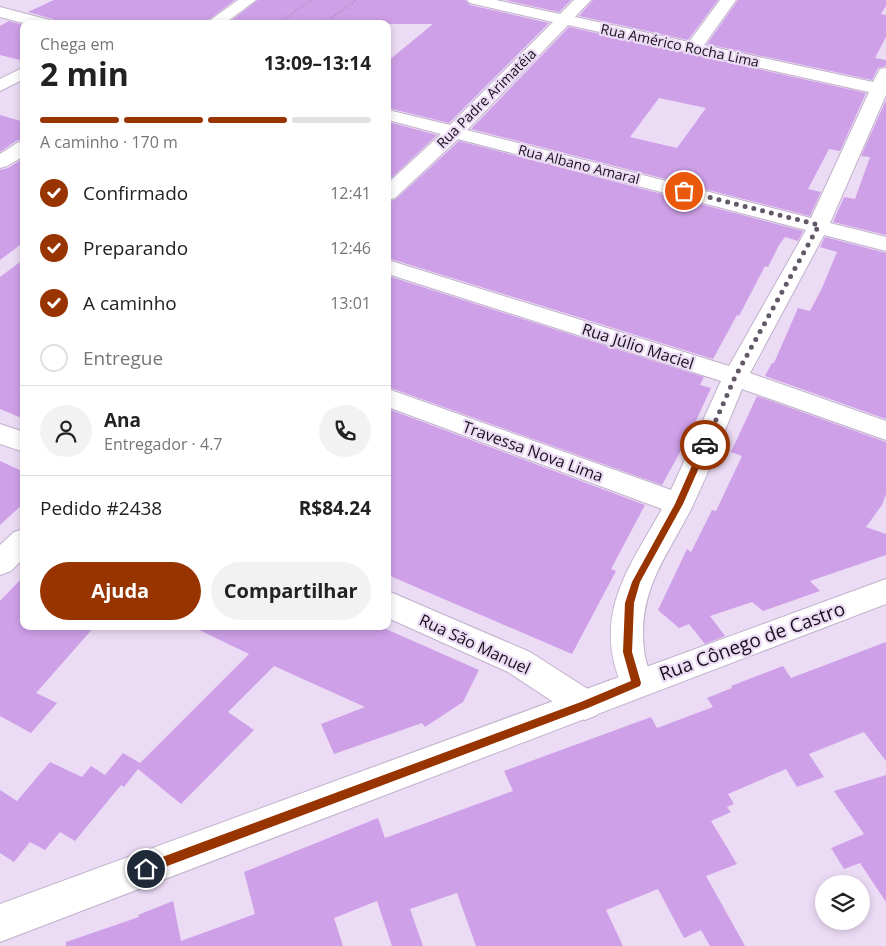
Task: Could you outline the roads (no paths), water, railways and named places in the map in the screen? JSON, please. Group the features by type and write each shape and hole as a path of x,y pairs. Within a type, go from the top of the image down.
{"street":[{"path":"219,20 248,0"},
{"name":"Rua Américo Rocha Lima","path":"475,0 693,48 884,84"},
{"name":"Rua Padre Arimatéia","path":"391,191 453,132 583,0"},
{"path":"693,48 728,0"},
{"path":"0,12 31,20"},
{"path":"0,86 20,74"},
{"path":"636,683 628,652 630,603 636,582 679,504 735,377 819,225 884,84"},
{"name":"Rua Albano Amaral","path":"391,116 819,225 886,244"},
{"path":"0,162 16,149"},
{"name":"Rua Júlio Maciel","path":"391,268 735,377 886,431"},
{"name":"Travessa Nova Lima","path":"391,399 679,504"},
{"path":"0,433 20,441"},
{"path":"0,563 20,544"},
{"name":"Rua Cônego de Castro","path":"0,923 584,705 636,683 886,591"},
{"name":"Rua São Manuel","path":"391,605 519,662 584,705"}]}
